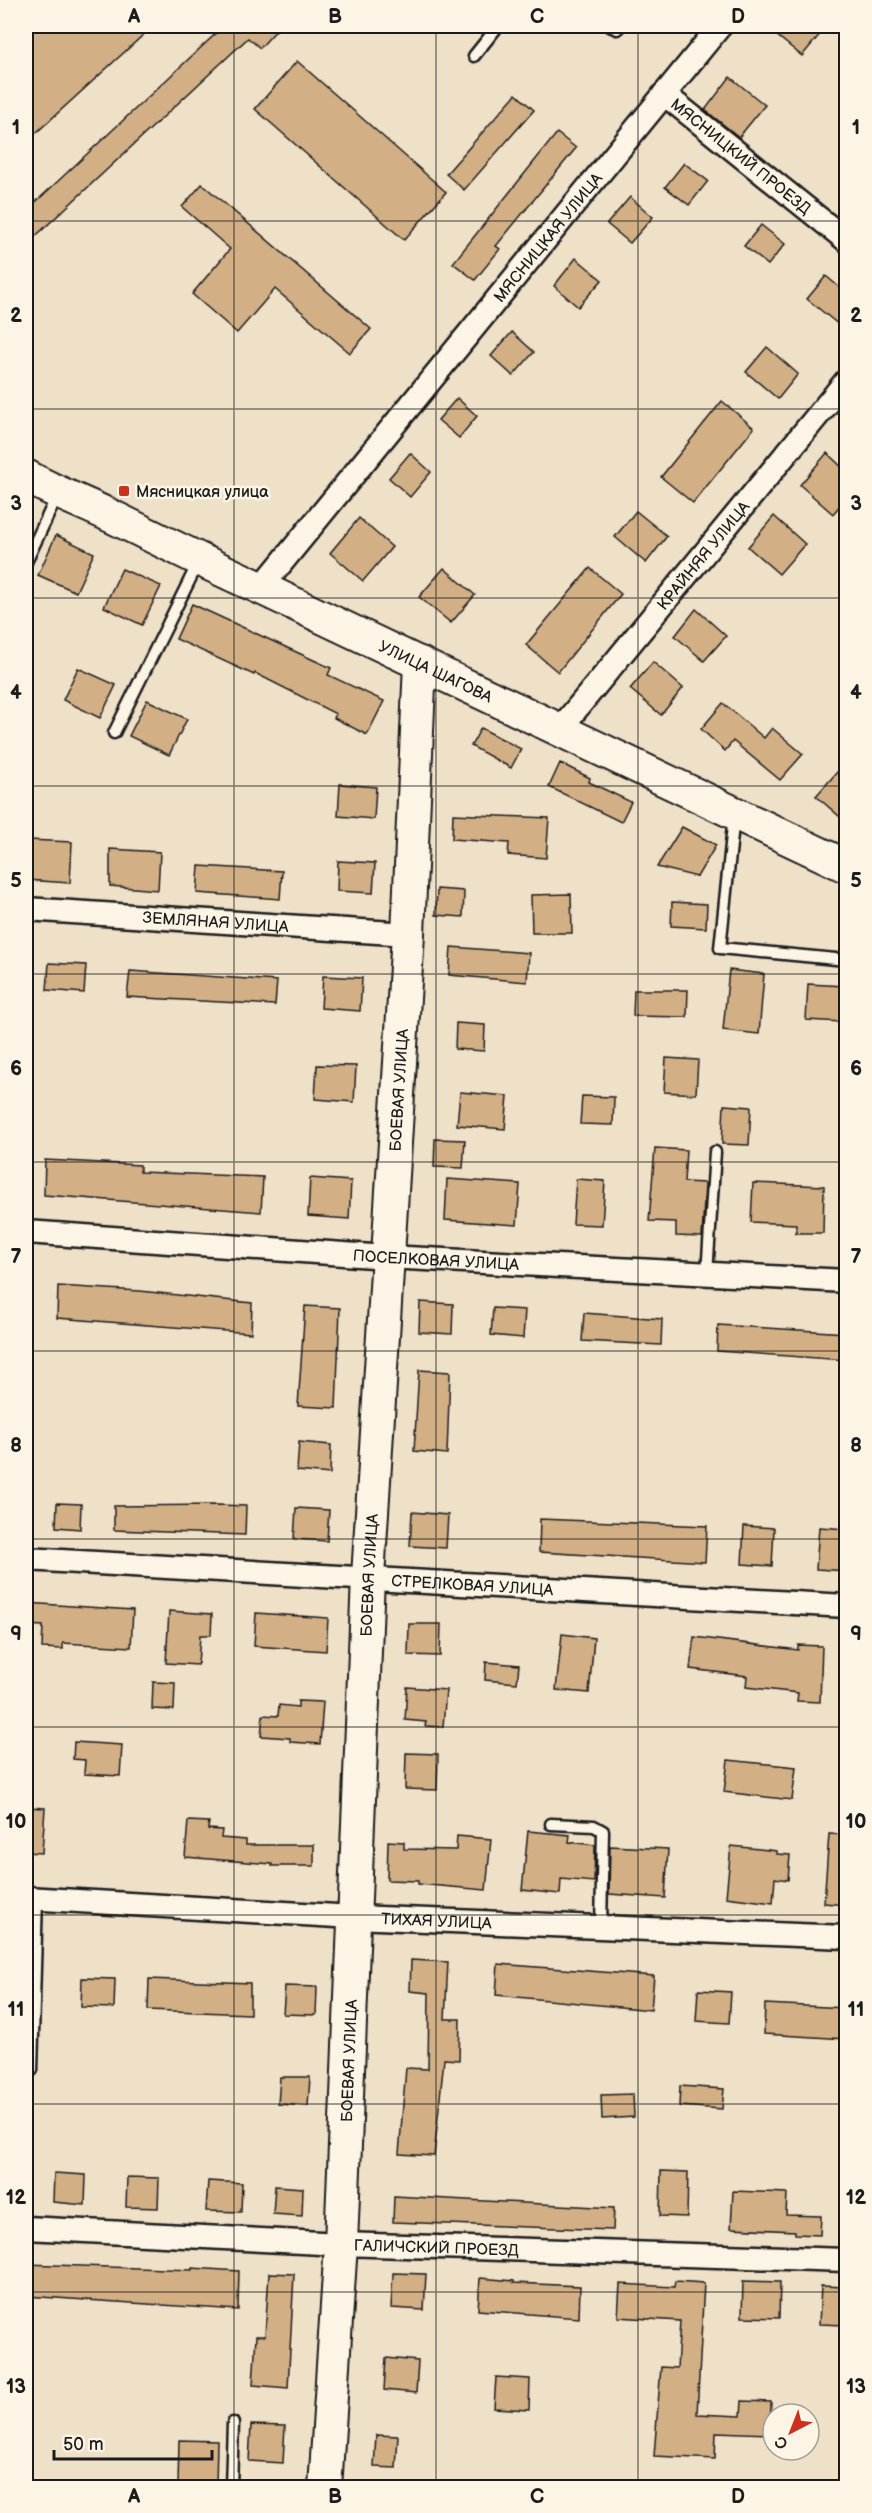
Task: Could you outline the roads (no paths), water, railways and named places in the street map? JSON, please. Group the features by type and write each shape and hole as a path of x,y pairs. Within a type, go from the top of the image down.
{"street":[{"name":"МЯСНИЦКАЯ УЛИЦА","path":"261,588 720,26"},
{"name":"МЯСНИЦКИЙ ПРОЕЗД","path":"664,94 846,240"},
{"name":"КРАЙНЯЯ УЛИЦА","path":"560,729 846,381"},
{"name":"УЛИЦА ШАГОВА","path":"26,476 199,561 261,588 846,866"},
{"name":"БОЕВАЯ УЛИЦА","path":"325,2487 341,2244 368,1577 408,934 420,663"},
{"name":"ЗЕМЛЯНАЯ УЛИЦА","path":"26,909 408,934"},
{"name":"ПОСЕЛКОВАЯ УЛИЦА","path":"26,1232 387,1257 846,1281"},
{"name":"СТРЕЛКОВАЯ УЛИЦА","path":"26,1559 846,1606"},
{"name":"ТИХАЯ УЛИЦА","path":"31,1898 354,1917 846,1937"},
{"name":"ГАЛИЧСКИЙ ПРОЕЗД","path":"26,2228 341,2244 846,2260"}],"lane":[{"path":"474,56 498,26"},
{"path":"610,26 617,29 620,26"},
{"path":"26,562 58,493"},
{"path":"114,733 199,561"},
{"path":"734,812 720,948 846,960"},
{"path":"707,1274 715,1152"},
{"path":"551,1824 594,1826 603,1831 601,1927"},
{"path":"31,1898 32,2070"},
{"path":"231,2487 233,2423"}],"place":[{"name":"Мясницкая улица","path":"124,491"}]}
